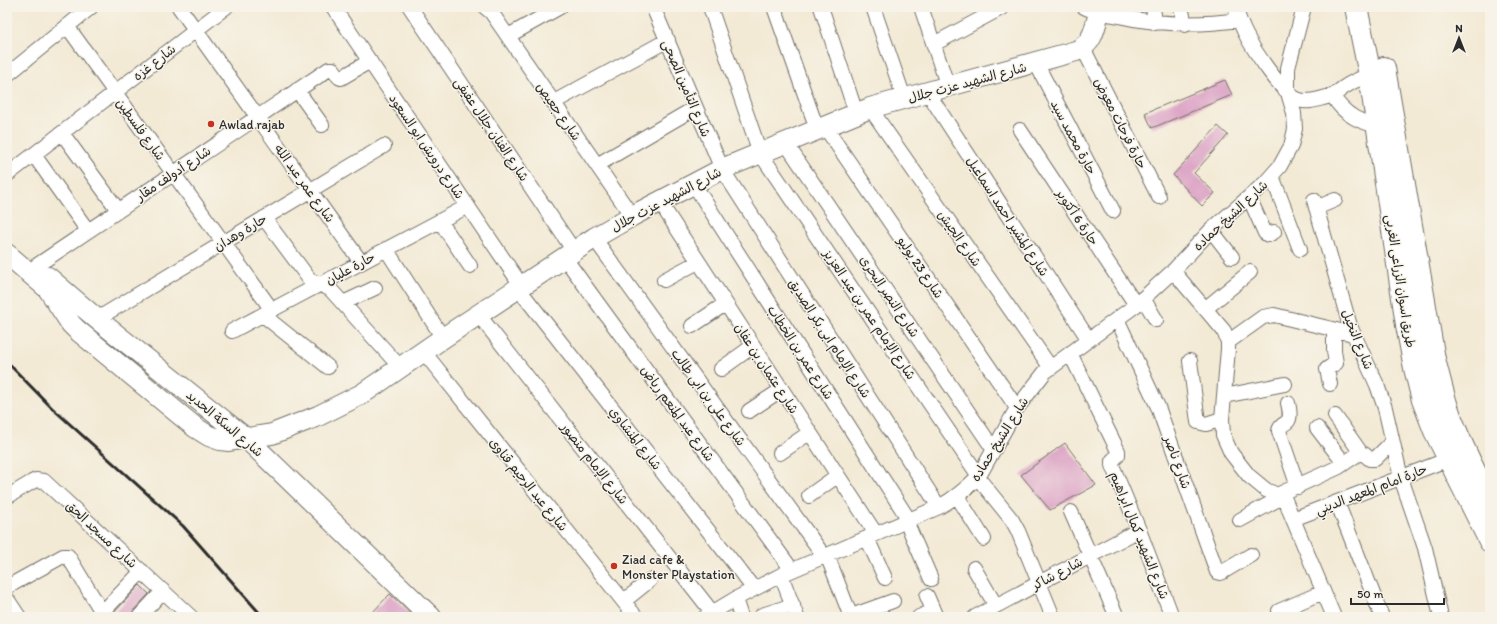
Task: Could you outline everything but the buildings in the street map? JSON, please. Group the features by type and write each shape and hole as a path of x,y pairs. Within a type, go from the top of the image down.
{"main road":[{"name":"طريق اسوان الزراعى الغربى","path":"1356,7 1378,73"},
{"name":"طريق اسوان الزراعى الغربى","path":"1371,7 1378,73 1386,125 1407,325 1415,368 1459,438 1490,503"},
{"name":"طريق اسوان الزراعى الغربى","path":"1433,397 1449,459 1490,541"}],"street":[{"name":"شارع عمر عبد الله","path":"179,7 362,262"},
{"name":"شارع غزه","path":"7,176 226,7"},
{"name":"شارع درويش ابو السعود","path":"333,7 468,206 519,287"},
{"name":"شارع الفنان جلال عفيفى","path":"410,7 569,254"},
{"name":"شارع جعيص","path":"485,7 491,12 508,36 632,216"},
{"path":"508,36 560,7"},
{"name":"شارع التأمين الصحى","path":"653,7 722,169"},
{"name":"شارع الإمام عمر بن عبد العزيز","path":"710,7 760,153 978,477 1012,520 1021,536 1053,617"},
{"name":"شارع 23 يوليو","path":"774,7 821,128 1017,408"},
{"name":"شارع الجيش","path":"821,7 863,111 1051,368"},
{"path":"873,7 904,98"},
{"path":"921,7 948,87"},
{"path":"1153,7 1155,23"},
{"path":"1181,7 1186,25"},
{"path":"1288,93 1288,68 1304,7"},
{"path":"934,44 998,8"},
{"path":"7,75 86,9"},
{"path":"1083,48 1091,39 1092,10 1131,13 1155,23 1186,25 1212,23 1237,13 1245,33 1259,56 1275,78 1293,97 1306,101 1333,96 1348,84 1378,73"},
{"name":"شارع فلسطين","path":"67,26 223,242 267,312 328,368"},
{"path":"554,102 668,40"},
{"name":"شارع الشهيد عزت جلال","path":"7,254 48,289 71,324 77,330 196,428 209,436 220,440 229,441 247,439 272,434 323,413 362,394 478,314 594,238 659,201 722,169 863,111 904,98 1036,63 1083,48"},
{"name":"حارة فرحات معوض","path":"1083,48 1159,197"},
{"name":"شارع أدولف مقار","path":"36,266 329,69 333,69 339,77 342,78 370,61"},
{"name":"حارة محمد سيد","path":"1036,63 1113,210"},
{"path":"297,90 322,124"},
{"name":"شارع المشير احمد اسماعيل","path":"928,92 1089,340"},
{"name":"شارع الشيخ حماده","path":"709,615 735,599 787,572 908,521 939,507 957,496 978,477 1017,408 1042,376 1139,301 1173,271 1211,230 1272,176 1286,157 1291,146 1295,130 1294,113 1288,93"},
{"path":"1333,96 1342,108 1354,118 1369,124 1386,125"},
{"path":"597,165 695,108"},
{"name":"حارة 6 أكتوبر","path":"1020,130 1139,301 1156,320"},
{"path":"62,133 118,210"},
{"name":"شارع النصر البحرى","path":"785,142 994,450"},
{"name":"حارة وهدان","path":"97,319 384,146"},
{"path":"34,155 88,231"},
{"name":"شارع الإمام ابى بكر الصديق","path":"722,169 939,507"},
{"path":"1272,176 1300,249"},
{"name":"شارع عمر بن الخطاب","path":"694,183 908,521 932,579"},
{"path":"1249,197 1265,234 1274,232"},
{"name":"شارع النخيل","path":"1335,200 1315,204 1353,334 1381,394 1401,478 1425,548 1441,617"},
{"name":"شارع عثمان بن عفان","path":"659,201 837,476 871,536 884,578"},
{"name":"حارة عليان","path":"232,331 468,206"},
{"path":"264,218 310,280 330,289 400,367"},
{"path":"440,221 470,266"},
{"path":"1211,230 1232,257"},
{"name":"شارع على بن ابى طالب","path":"594,238 826,555 851,616"},
{"name":"شارع السكة الحديد","path":"7,243 97,319 247,439 431,617"},
{"path":"386,249 443,338"},
{"name":"شارع عبد المنعم رياض","path":"569,254 787,572 795,611"},
{"path":"664,280 698,262"},
{"path":"1173,271 1224,331 1228,342 1222,419 1224,435 1231,453 1242,468 1257,484 1280,496 1288,506 1334,617"},
{"path":"1205,309 1250,272"},
{"name":"شارع المنشاوي","path":"519,287 754,589"},
{"path":"343,304 375,288"},
{"path":"692,326 725,304"},
{"name":"شارع الإمام منصور","path":"478,314 709,615"},
{"path":"1228,342 1258,320 1268,315 1280,315 1353,334"},
{"name":"شارع ناصر","path":"1117,319 1158,407 1217,572 1221,573 1251,555"},
{"path":"1330,384 1327,369 1336,363 1334,351 1334,330"},
{"path":"721,369 753,346"},
{"name":"شارع عبد الرحيم قناوى","path":"423,351 636,617"},
{"name":"شارع الشهيد كمال ابراهيم","path":"1070,353 1118,451 1118,455 1112,461 1112,465 1170,611"},
{"path":"1190,361 1198,422 1206,424 1222,419"},
{"path":"1224,396 1285,384"},
{"path":"749,411 781,390"},
{"path":"1288,403 1289,419 1281,426 1279,431 1298,486"},
{"path":"1335,416 1361,453 1370,459 1375,459 1392,442"},
{"path":"1317,428 1344,463"},
{"path":"780,453 809,432"},
{"path":"1240,520 1298,486 1361,453"},
{"name":"حارة امام المعهد الديني","path":"1293,519 1449,459"},
{"path":"809,496 837,476"},
{"name":"شارع مسجد الحق","path":"7,497 36,480 44,481 191,617"},
{"path":"957,496 984,540"},
{"path":"1337,502 1382,617"},
{"path":"1071,512 1117,617"},
{"name":"شارع شاكر","path":"975,617 993,611 1039,583 1139,530"},
{"path":"7,587 63,556 68,556 100,615 142,571"},
{"path":"974,568 993,611"},
{"path":"624,601 650,580"},
{"path":"138,617 163,591"},
{"path":"1279,611 1323,592"},
{"path":"919,617 934,614 927,596"},
{"path":"7,599 19,617"},
{"path":"735,599 741,617"},
{"path":"851,616 893,601"},
{"path":"762,615 795,611"}],"railway":[{"path":"7,362 52,408 183,526 263,617"}],"place":[{"name":"Awlad rajab","path":"211,124"},
{"name":"Ziad cafe & Monster Playstation","path":"614,566"}]}
